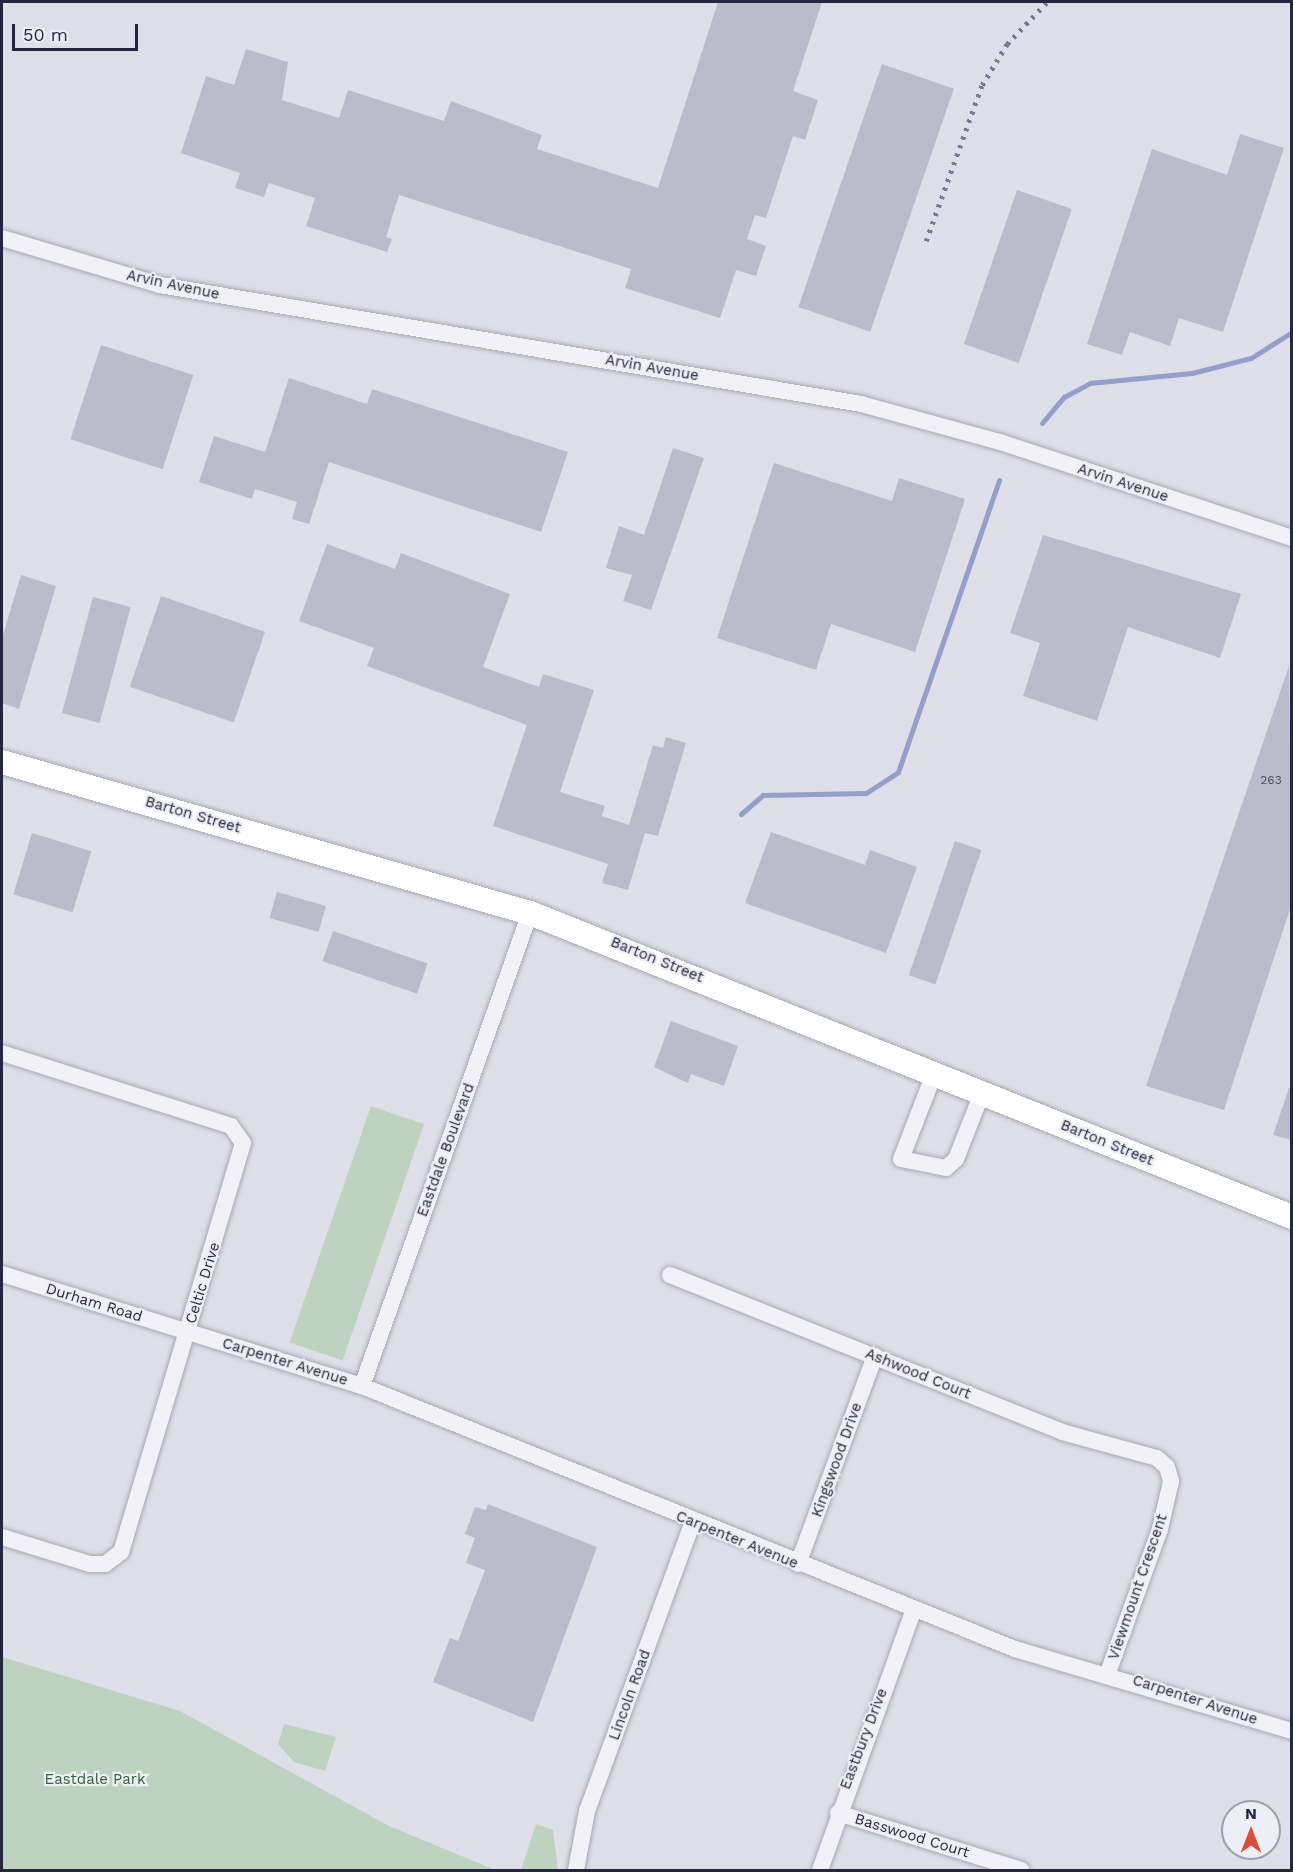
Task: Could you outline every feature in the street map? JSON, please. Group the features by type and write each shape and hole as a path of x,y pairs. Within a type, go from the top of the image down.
{"main road":[{"name":"Barton Street","path":"2,762 530,913 1292,1217"}],"street":[{"name":"Arvin Avenue","path":"2,238 160,285 861,404 1000,442 1292,538"},
{"name":"Eastdale Boulevard","path":"362,1386 530,913"},
{"name":"Celtic Drive","path":"2,1053 236,1128 243,1151 121,1552 105,1564 90,1564 2,1537"},
{"path":"934,1074 902,1159 946,1168 956,1159 982,1093"},
{"name":"Durham Road","path":"2,1274 188,1332"},
{"name":"Ashwood Court","path":"670,1275 1062,1432 1156,1458 1167,1467"},
{"name":"Carpenter Avenue","path":"188,1332 362,1386 693,1522 1015,1649 1108,1673 1292,1731"},
{"name":"Kingswood Drive","path":"798,1564 875,1356"},
{"name":"Viewmount Crescent","path":"1108,1673 1160,1529 1171,1481 1167,1467"},
{"name":"Lincoln Road","path":"576,1870 587,1811 693,1522"},
{"name":"Eastbury Drive","path":"820,1870 838,1813 914,1609"},
{"name":"Basswood Court","path":"838,1813 1021,1870"}],"green space":[{"path":"371,1106 424,1124 343,1361 290,1342"},
{"name":"Eastdale Park","path":"2,1657 180,1711 389,1826 495,1870 2,1870"},
{"path":"284,1724 336,1737 325,1771 294,1762 278,1744"},
{"path":"536,1824 553,1830 558,1870 521,1870"}],"building":[{"path":"718,2 822,2 793,91 818,100 805,140 793,136 766,218 755,215 747,239 766,246 756,276 736,270 720,318 625,288 631,269 399,195 386,237 392,239 387,252 306,226 315,198 269,183 264,197 235,188 240,173 181,153 206,76 234,85 246,49 288,62 282,100 339,118 348,90 444,121 451,101 542,135 537,149 658,188"},
{"path":"882,64 954,89 870,332 798,307"},
{"path":"1240,134 1284,148 1223,332 1179,318 1170,346 1130,332 1122,355 1087,344 1152,149 1227,175"},
{"path":"1017,190 1072,209 1019,363 964,344"},
{"path":"101,345 193,375 163,469 70,439"},
{"path":"289,378 367,404 372,389 568,452 541,532 329,462 309,524 292,519 297,502 255,489 252,499 199,482 214,436 265,452"},
{"path":"673,448 704,458 651,610 623,601 632,575 606,568 619,526 644,535"},
{"path":"774,463 892,501 899,478 965,499 915,652 831,624 816,670 717,638"},
{"path":"1043,535 1241,594 1220,658 1128,627 1097,721 1023,696 1040,643 1010,633"},
{"path":"327,544 395,569 401,553 510,594 483,667 539,687 543,674 594,690 560,792 605,806 602,816 629,825 653,745 663,748 666,737 686,743 658,836 645,833 628,890 602,883 608,864 493,826 527,725 367,666 374,648 299,621"},
{"path":"21,575 56,586 19,709 2,703 2,638"},
{"path":"161,596 265,632 234,723 130,687"},
{"path":"93,597 131,607 100,723 62,713"},
{"path":"1289,666 1292,903 1224,1110 1146,1086"},
{"path":"771,832 865,865 870,850 917,867 886,953 745,903"},
{"path":"32,833 91,851 73,912 13,894"},
{"path":"955,841 981,850 935,984 909,975"},
{"path":"277,892 326,906 319,932 270,918"},
{"path":"333,931 428,964 417,994 323,961"},
{"path":"671,1021 738,1046 724,1086 691,1074 688,1083 654,1067"},
{"path":"1289,1088 1292,1088 1292,1140 1273,1135"},
{"path":"488,1504 597,1547 533,1722 433,1682 450,1638 458,1641 485,1570 466,1563 475,1538 465,1534 475,1507 486,1510"}],"waterway":[{"path":"1042,423 1064,397 1090,383 1192,373 1251,358 1292,332"},
{"path":"741,814 763,795 866,793 898,772 999,480"}],"railway":[{"path":"926,241 982,85 1007,44 1047,2"}]}
